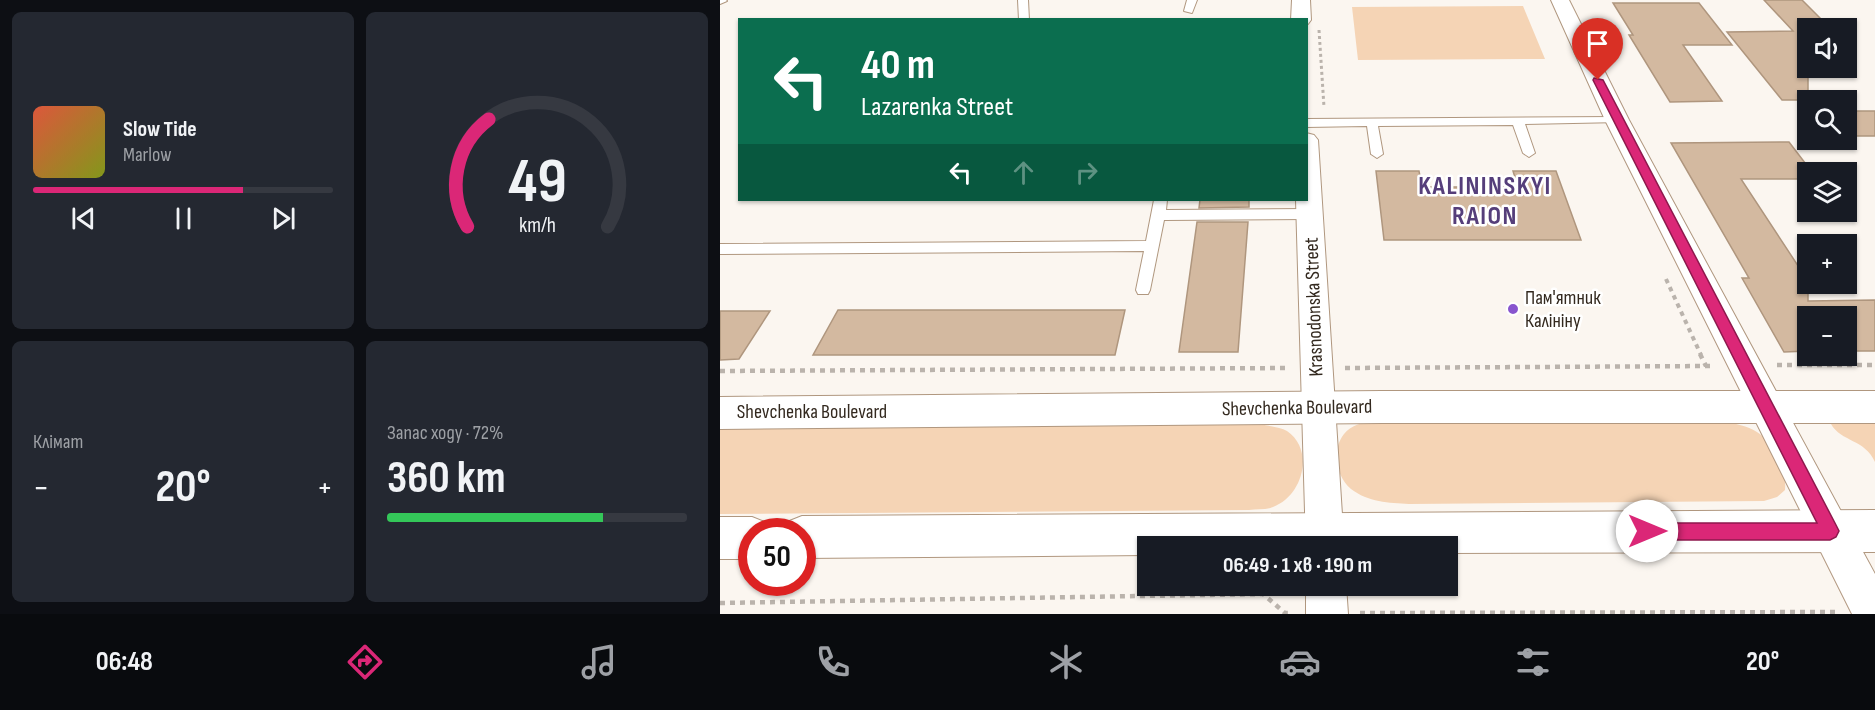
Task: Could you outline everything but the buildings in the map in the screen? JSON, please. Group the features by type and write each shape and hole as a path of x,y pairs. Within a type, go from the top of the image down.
{"main road":[{"name":"Shevchenka Boulevard","path":"720,413 1318,408 1875,407"},
{"path":"1458,537 1875,531"},
{"path":"816,537 1137,538"},
{"path":"720,538 738,538"}],"street":[{"path":"1301,0 1302,18"},
{"path":"1560,0 1617,120 1873,613"},
{"name":"Krasnodonska Street","path":"1308,177 1325,536"},
{"path":"1326,596 1327,614"}],"lane":[{"path":"1023,0 1024,18"},
{"path":"1189,11 1191,0"},
{"path":"1308,123 1617,120"},
{"path":"1518,121 1529,153"},
{"path":"1372,122 1377,154"},
{"path":"1143,290 1161,201"},
{"path":"1159,215 1310,214"},
{"path":"720,249 1151,246"}],"path":[{"path":"720,371 1875,365"},
{"path":"720,603 1263,594 1285,613 1873,613"}],"shaded area":[{"path":"1523,6 1545,59 1358,60 1352,7"},
{"path":"1373,420 1720,421 1749,428 1769,443 1783,472 1785,490 1777,497 1764,501 1409,504 1379,501 1364,497 1351,489 1342,477 1337,463 1338,448 1344,434 1353,426"},
{"path":"1260,424 1287,431 1296,439 1303,460 1302,472 1292,493 1283,501 1267,509 720,514 720,426"},
{"path":"1831,424 1875,424 1875,462 1865,449 1835,430"}],"place":[{"name":"Пам'ятник Калініну","path":"1513,309"}],"district":[{"name":"KALININSKYI RAION","path":"1485,200"}],"route":[{"path":"1598,80 1830,531 1647,531"}]}
